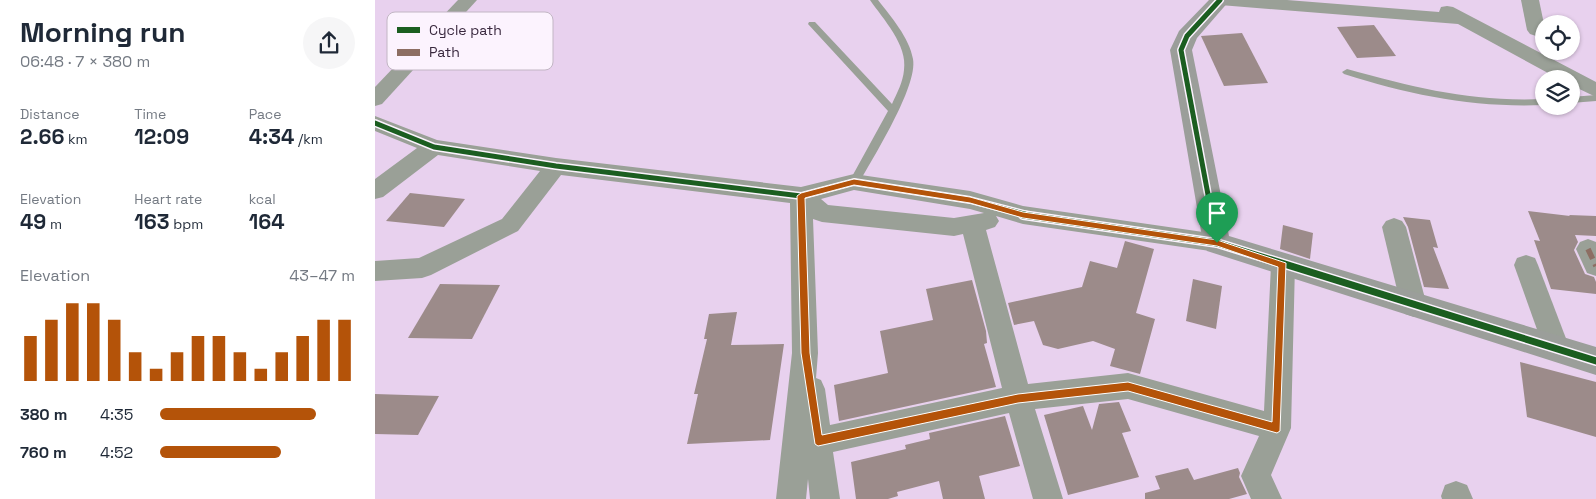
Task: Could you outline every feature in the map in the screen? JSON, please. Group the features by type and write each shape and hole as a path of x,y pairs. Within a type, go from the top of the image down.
{"street":[{"path":"457,12 468,0"},
{"path":"1217,243 1181,50 1187,36 1220,0 1462,19"},
{"path":"1426,0 1596,90"},
{"path":"1530,0 1535,25"},
{"path":"375,99 402,70"},
{"path":"375,123 434,147 556,166 801,196 854,182 970,200 1023,215 1217,243 1414,306 1596,361"},
{"path":"375,191 434,147"},
{"path":"375,271 422,268 510,225 556,166"},
{"path":"801,196 822,213 954,227 1023,215"},
{"path":"791,499 805,353 801,196"},
{"path":"971,223 1018,398 1048,499"},
{"path":"1394,227 1414,306"},
{"path":"1267,499 1256,476 1277,428 1283,265"},
{"path":"1526,265 1557,349"},
{"path":"805,353 825,499"},
{"path":"818,441 1018,398 1128,386 1277,428"}],"lane":[{"path":"854,182 901,96 910,62 901,39 874,0"},
{"path":"812,24 893,111"},
{"path":"1347,72 1418,92 1464,100 1509,105 1535,103"},
{"path":"1580,99 1596,98"}],"building":[{"path":"1374,25 1396,56 1357,58 1337,27"},
{"path":"1242,33 1268,83 1224,86 1201,36"},
{"path":"410,193 465,199 444,227 386,221"},
{"path":"1528,211 1570,216 1596,216 1596,236 1575,235 1578,242 1574,250 1585,274 1594,277 1596,294 1551,289 1534,240 1540,241"},
{"path":"1403,217 1430,220 1438,248 1433,247 1449,289 1424,287 1408,227"},
{"path":"1283,225 1313,233 1310,259 1280,249"},
{"path":"1125,241 1154,249 1136,313 1155,319 1140,374 1110,366 1115,349 1093,341 1058,349 1043,345 1034,321 1014,325 1008,303 1082,287 1090,261 1117,268"},
{"path":"1193,279 1222,286 1216,329 1186,321"},
{"path":"972,280 986,331 987,343 984,344 996,387 839,421 834,385 888,373 880,331 933,320 926,289"},
{"path":"440,284 500,285 472,339 408,338"},
{"path":"737,312 731,345 784,344 770,440 687,444 698,394 694,394 707,339 704,339 709,314"},
{"path":"1520,362 1596,382 1596,437 1527,417"},
{"path":"375,394 439,396 418,435 375,434"},
{"path":"1119,402 1131,431 1122,433 1139,477 1068,495 1044,415 1083,406 1092,430 1099,404"},
{"path":"1005,416 1020,466 979,476 985,499 943,499 939,481 897,492 898,496 888,499 856,499 851,462 906,449 905,445 930,439 929,433"},
{"path":"1188,468 1194,480 1238,468 1239,477 1247,494 1229,499 1145,499 1145,493 1160,489 1155,476"}],"marked path":[{"path":"1588,249 1596,266"}],"cycle path":[{"path":"1220,0 1187,36 1181,50 1217,243 1596,361"},
{"path":"375,123 434,147 556,166 801,196 854,182 970,200 1023,215 1217,243"}],"route":[{"path":"854,182 970,200 1023,215 1217,243 1283,265 1277,428 1128,386 1018,398 818,441 805,353 801,196 854,182"}]}
